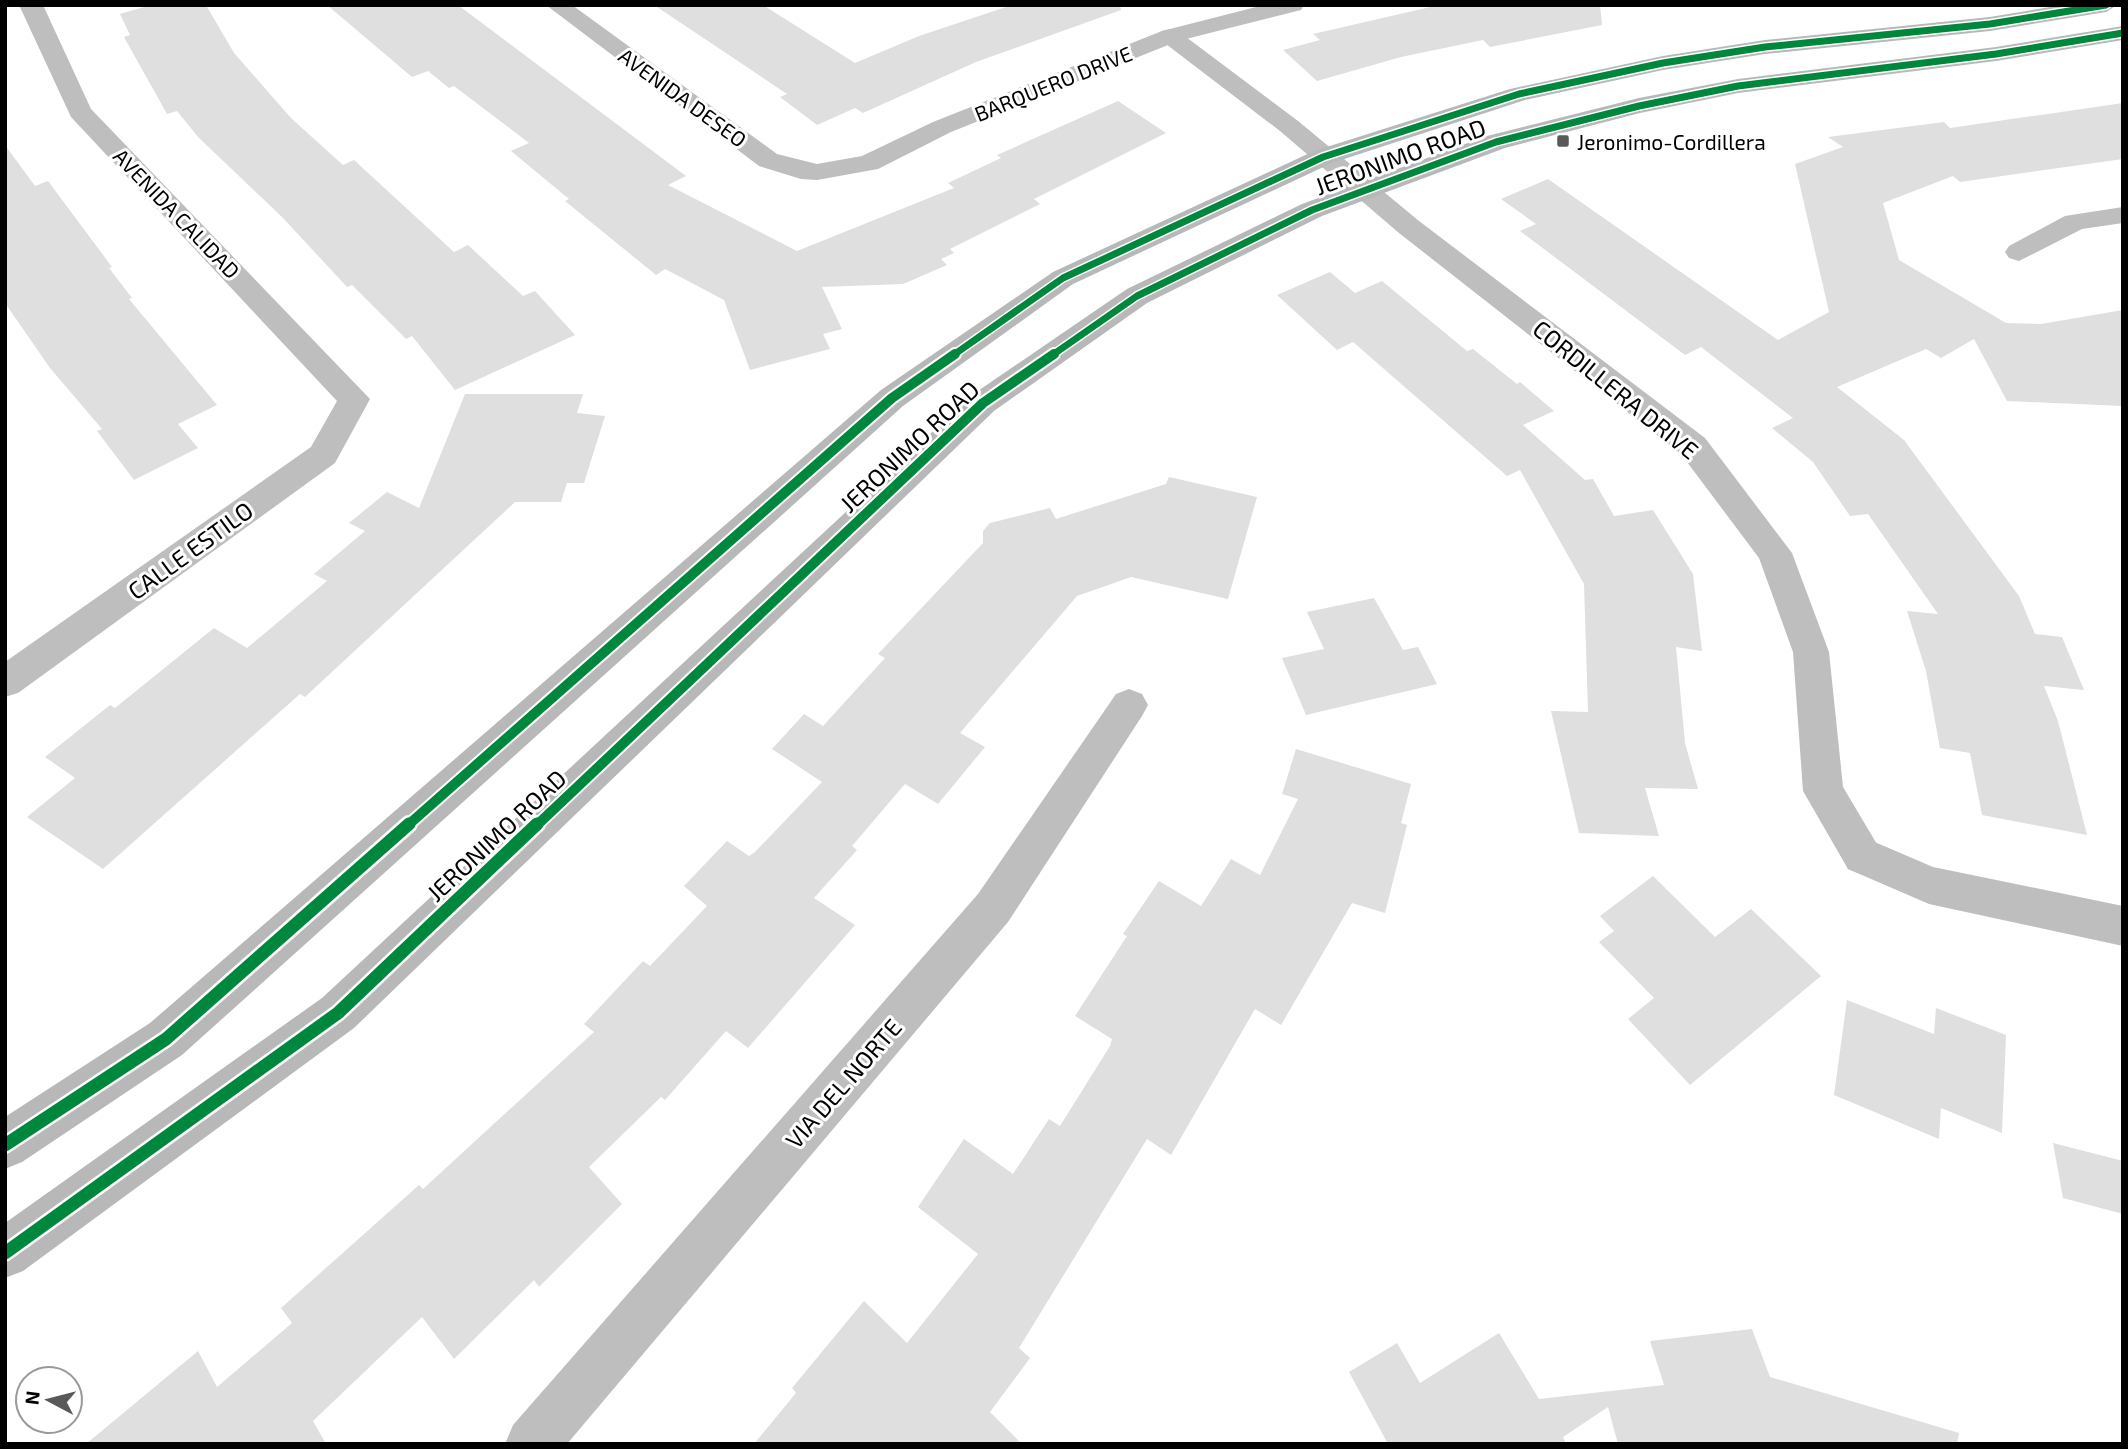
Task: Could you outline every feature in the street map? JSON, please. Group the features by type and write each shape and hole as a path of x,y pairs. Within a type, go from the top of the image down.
{"main road":[{"name":"JERONIMO ROAD","path":"5,1145 166,1039 892,398 1063,278 1324,157 1519,94 1663,63 1765,47 1990,24 2106,5"},
{"name":"JERONIMO ROAD","path":"5,1253 338,1013 983,403 1137,296 1312,210 1496,142 1639,106 1738,86 1996,54 2123,33"}],"street":[{"name":"AVENIDA CALIDAD","path":"31,5 80,112 354,400"},
{"name":"AVENIDA DESEO","path":"556,5 768,160 801,171 817,172"},
{"name":"BARQUERO DRIVE","path":"817,172 869,163 942,127 1170,36 1293,5"},
{"name":"CORDILLERA DRIVE","path":"1170,36 1289,126 1364,189 1693,446 1775,553 1811,652 1822,791 1863,856 1929,885 2123,926"},
{"path":"2019,252 2075,222 2123,215"},
{"name":"CALLE ESTILO","path":"5,682 323,455 354,400"},
{"name":"VIA DEL NORTE","path":"532,1444 993,908 1129,705"}],"building":[{"path":"151,5 206,5 234,53 291,118 343,165 354,160 454,252 468,245 523,296 535,291 575,335 455,390 412,336 406,339 352,285 347,287 283,218 198,137 177,111 167,114 124,37 130,35 120,14"},
{"path":"327,5 458,5 686,176 668,185 797,251 954,188 948,183 1001,158 997,155 1118,101 1166,133 1034,199 1040,204 950,249 954,253 941,259 947,265 903,284 822,287 842,329 823,334 830,349 750,370 724,300 665,269 656,275 565,201 569,199 511,151 529,143 454,86 449,88 428,71 412,77"},
{"path":"654,5 763,5 855,63 919,36 1012,5 1120,5 1121,10 976,62 863,113 855,108 817,125 780,97 787,94"},
{"path":"1439,5 1600,5 1602,25 1490,47 1483,40 1401,57 1317,81 1283,50 1320,40 1313,34"},
{"path":"2123,103 2123,159 1960,182 1953,176 1883,203 1899,260 2006,323 2041,324 2123,310 2123,406 2007,401 1974,339 1941,358 1926,349 1837,387 1904,440 2019,596 2035,634 2062,637 2084,690 2044,686 2058,721 2087,835 1982,815 1970,753 1940,748 1926,671 1907,611 1938,614 1868,514 1850,516 1813,462 1772,428 1793,418 1701,347 1685,355 1520,231 1536,224 1501,199 1548,179 1778,340 1829,312 1795,164 1843,147 1828,137 1944,122 1950,128"},
{"path":"5,145 35,186 48,181 112,267 109,268 132,298 129,299 217,405 178,424 198,448 134,480 97,431 102,429 50,368 5,303"},
{"path":"1330,272 1355,293 1382,281 1467,351 1473,349 1517,384 1520,382 1554,411 1523,425 1585,480 1593,479 1614,516 1653,510 1693,574 1702,651 1676,647 1685,743 1698,789 1645,788 1659,836 1579,833 1551,711 1588,712 1584,584 1520,470 1507,476 1353,342 1337,350 1277,295"},
{"path":"465,394 583,394 577,413 605,416 584,483 567,483 561,502 515,502 305,697 300,694 103,869 27,817 75,778 45,757 110,705 115,708 214,628 247,648 327,581 314,574 365,531 349,523 387,492 419,508"},
{"path":"1169,477 1257,497 1228,599 1131,577 1077,596 960,733 985,747 938,804 905,784 852,846 857,850 814,898 855,925 748,1048 726,1031 665,1100 661,1097 589,1167 622,1204 539,1287 534,1280 454,1359 422,1317 313,1421 326,1444 86,1444 198,1351 217,1387 292,1323 281,1308 419,1185 423,1189 594,1032 584,1024 643,961 650,966 707,906 684,886 727,841 749,856 755,852 822,782 772,749 804,714 823,726 885,658 878,654 983,543 983,531 990,523 1050,508 1056,519 1166,484"},
{"path":"1374,598 1403,650 1418,647 1437,684 1306,715 1282,658 1324,649 1307,612"},
{"path":"1296,749 1411,784 1401,823 1407,825 1385,913 1352,903 1281,1025 1255,1009 1171,1155 1147,1139 1019,1348 1030,1358 990,1412 1022,1444 754,1444 796,1393 792,1388 864,1301 907,1343 978,1254 918,1207 964,1139 1013,1174 1049,1119 1060,1126 1110,1046 1112,1039 1075,1016 1127,936 1123,934 1159,881 1201,906 1231,859 1260,875 1298,799 1282,794"},
{"path":"1653,876 1715,937 1751,909 1821,976 1690,1085 1628,1019 1654,998 1599,942 1614,931 1600,916"},
{"path":"1847,1000 1934,1034 1936,1008 2006,1035 2002,1133 1941,1108 1939,1139 1834,1095"},
{"path":"2053,1143 2123,1161 2123,1214 2063,1198"},
{"path":"1752,1329 1770,1377 1959,1433 1957,1444 1618,1444 1608,1407 1563,1437 1566,1444 1388,1444 1349,1372 1397,1343 1420,1383 1499,1333 1539,1399 1664,1385 1650,1341"}],"cycle path":[{"path":"5,1145 166,1039 892,398 1063,278 1323,157 1519,94 1663,63 1765,47 1990,24 2106,5"},
{"path":"5,1253 338,1013 983,403 1137,296 1312,210 1496,142 1639,106 1738,86 1996,54 2123,33"}],"place":[{"name":"Jeronimo-Cordillera","path":"1563,141"}]}
